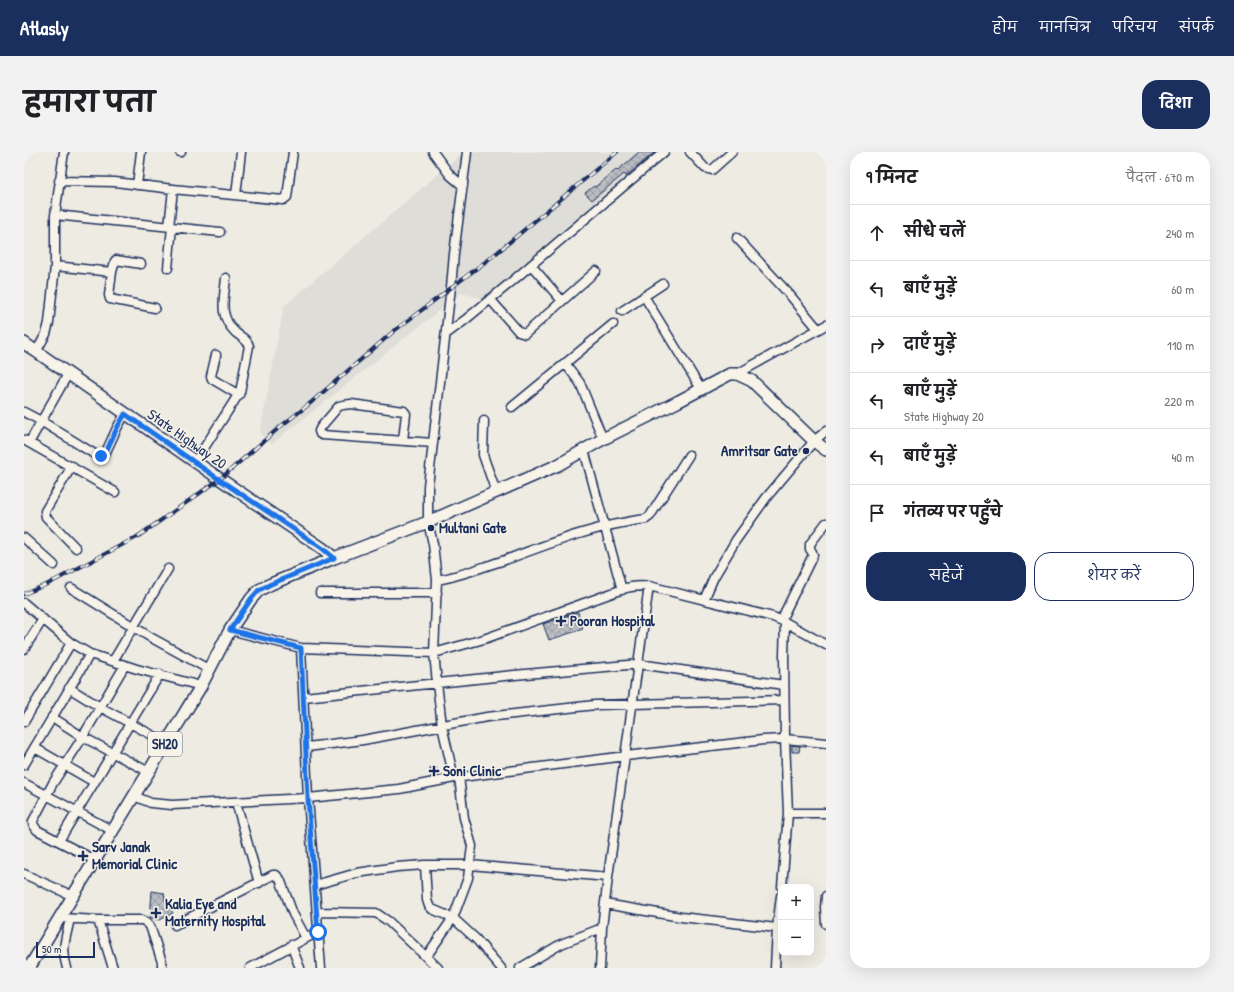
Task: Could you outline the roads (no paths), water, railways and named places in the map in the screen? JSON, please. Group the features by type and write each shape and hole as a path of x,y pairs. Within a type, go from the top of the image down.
{"main road":[{"name":"State Highway 20","path":"24,344 322,548 334,558"},
{"path":"334,558 428,522 558,465 603,439 730,374 737,374 752,381 814,441 826,450"},
{"name":"SH20","path":"29,968 65,919 73,896 201,686 230,630 251,599 259,590 271,584 334,558"}],"street":[{"path":"36,352 46,334 49,323 55,266 55,215 64,152"},
{"path":"137,185 141,152"},
{"path":"236,195 241,152"},
{"path":"59,181 115,182 285,200 287,197 293,152"},
{"path":"433,152 450,175 462,186"},
{"path":"426,957 453,918 466,885 472,846 464,818 457,777 442,726 434,653 437,580 433,544 428,522 428,486 467,152"},
{"path":"446,334 532,265 664,152"},
{"path":"690,152 705,168 712,170 732,152"},
{"path":"168,268 173,189"},
{"path":"55,215 220,232"},
{"path":"737,238 789,294 818,329"},
{"path":"141,264 116,260 112,272 109,295 110,298 155,308"},
{"path":"532,265 562,301"},
{"path":"55,266 112,272"},
{"path":"490,300 519,332 524,334 596,271"},
{"path":"195,462 239,395 242,387 249,345 236,333 224,317 223,309 226,278"},
{"path":"622,311 663,284"},
{"path":"644,296 700,389"},
{"path":"512,407 613,324"},
{"path":"737,374 826,325"},
{"path":"216,355 211,376 212,379 239,395"},
{"path":"565,363 580,383 603,439"},
{"path":"68,374 41,421 26,441 115,492"},
{"path":"403,440 406,414 404,411 351,404 341,405 319,431 322,435 433,443"},
{"path":"24,412 96,455 101,456 105,454 125,414"},
{"path":"484,421 482,452 496,492"},
{"path":"704,600 728,551 766,498 814,441 826,431"},
{"path":"584,450 606,526 622,590"},
{"path":"437,580 460,575 547,544 606,526 646,519 650,516 689,455"},
{"path":"72,466 45,511 45,514 46,517 76,548"},
{"path":"782,884 788,813 783,621 812,555 810,544 826,523"},
{"path":"24,538 54,565"},
{"path":"114,661 168,569"},
{"path":"230,630 301,648 434,653 484,639 622,590 636,586 649,586 783,621 826,645"},
{"path":"600,968 602,928 608,877 649,586"},
{"path":"71,588 150,637 210,670"},
{"path":"320,593 436,593"},
{"path":"25,605 71,643 90,654 201,686"},
{"path":"24,649 43,619"},
{"path":"24,722 71,643"},
{"path":"301,648 307,747 308,798 321,968"},
{"path":"24,765 90,654"},
{"path":"304,697 514,675 639,664 784,685"},
{"path":"95,860 37,830 33,824 33,821 46,796 83,737 125,665"},
{"path":"59,841 160,674"},
{"path":"69,688 100,707 167,742"},
{"path":"307,747 363,740 487,717 577,707 784,700"},
{"path":"52,717 83,737 149,772"},
{"path":"134,796 151,803 172,806 308,798 399,789 457,777 764,740 785,739 826,743"},
{"path":"34,748 94,782"},
{"path":"24,783 113,831"},
{"path":"236,802 258,883"},
{"path":"788,813 826,813"},
{"path":"315,885 357,873 397,867 425,865 470,865 608,877"},
{"path":"425,865 427,900 429,906 432,909 453,918 476,939 501,968"},
{"path":"24,874 73,896"},
{"path":"175,925 273,876 279,877 293,914 306,938"},
{"path":"826,896 826,924"},
{"path":"605,904 682,917 777,928"},
{"path":"317,912 376,913 388,921 438,968"},
{"path":"67,968 64,958 65,919 142,920 148,923 162,962 162,968"},
{"path":"98,920 113,968"},
{"path":"775,968 778,920"},
{"path":"520,968 561,944 602,928"},
{"path":"250,968 318,932"},
{"path":"291,946 300,968"}],"railway":[{"path":"24,594 48,584 137,537 220,479 394,331 493,256 617,152"}],"place":[{"name":"Amritsar Gate","path":"806,451"},
{"name":"Multani Gate","path":"431,528"},
{"name":"Pooran Hospital","path":"561,621"},
{"name":"Soni Clinic","path":"434,771"},
{"name":"Sarv Janak Memorial Clinic","path":"83,856"},
{"name":"Kalia Eye and Maternity Hospital","path":"156,913"}]}
